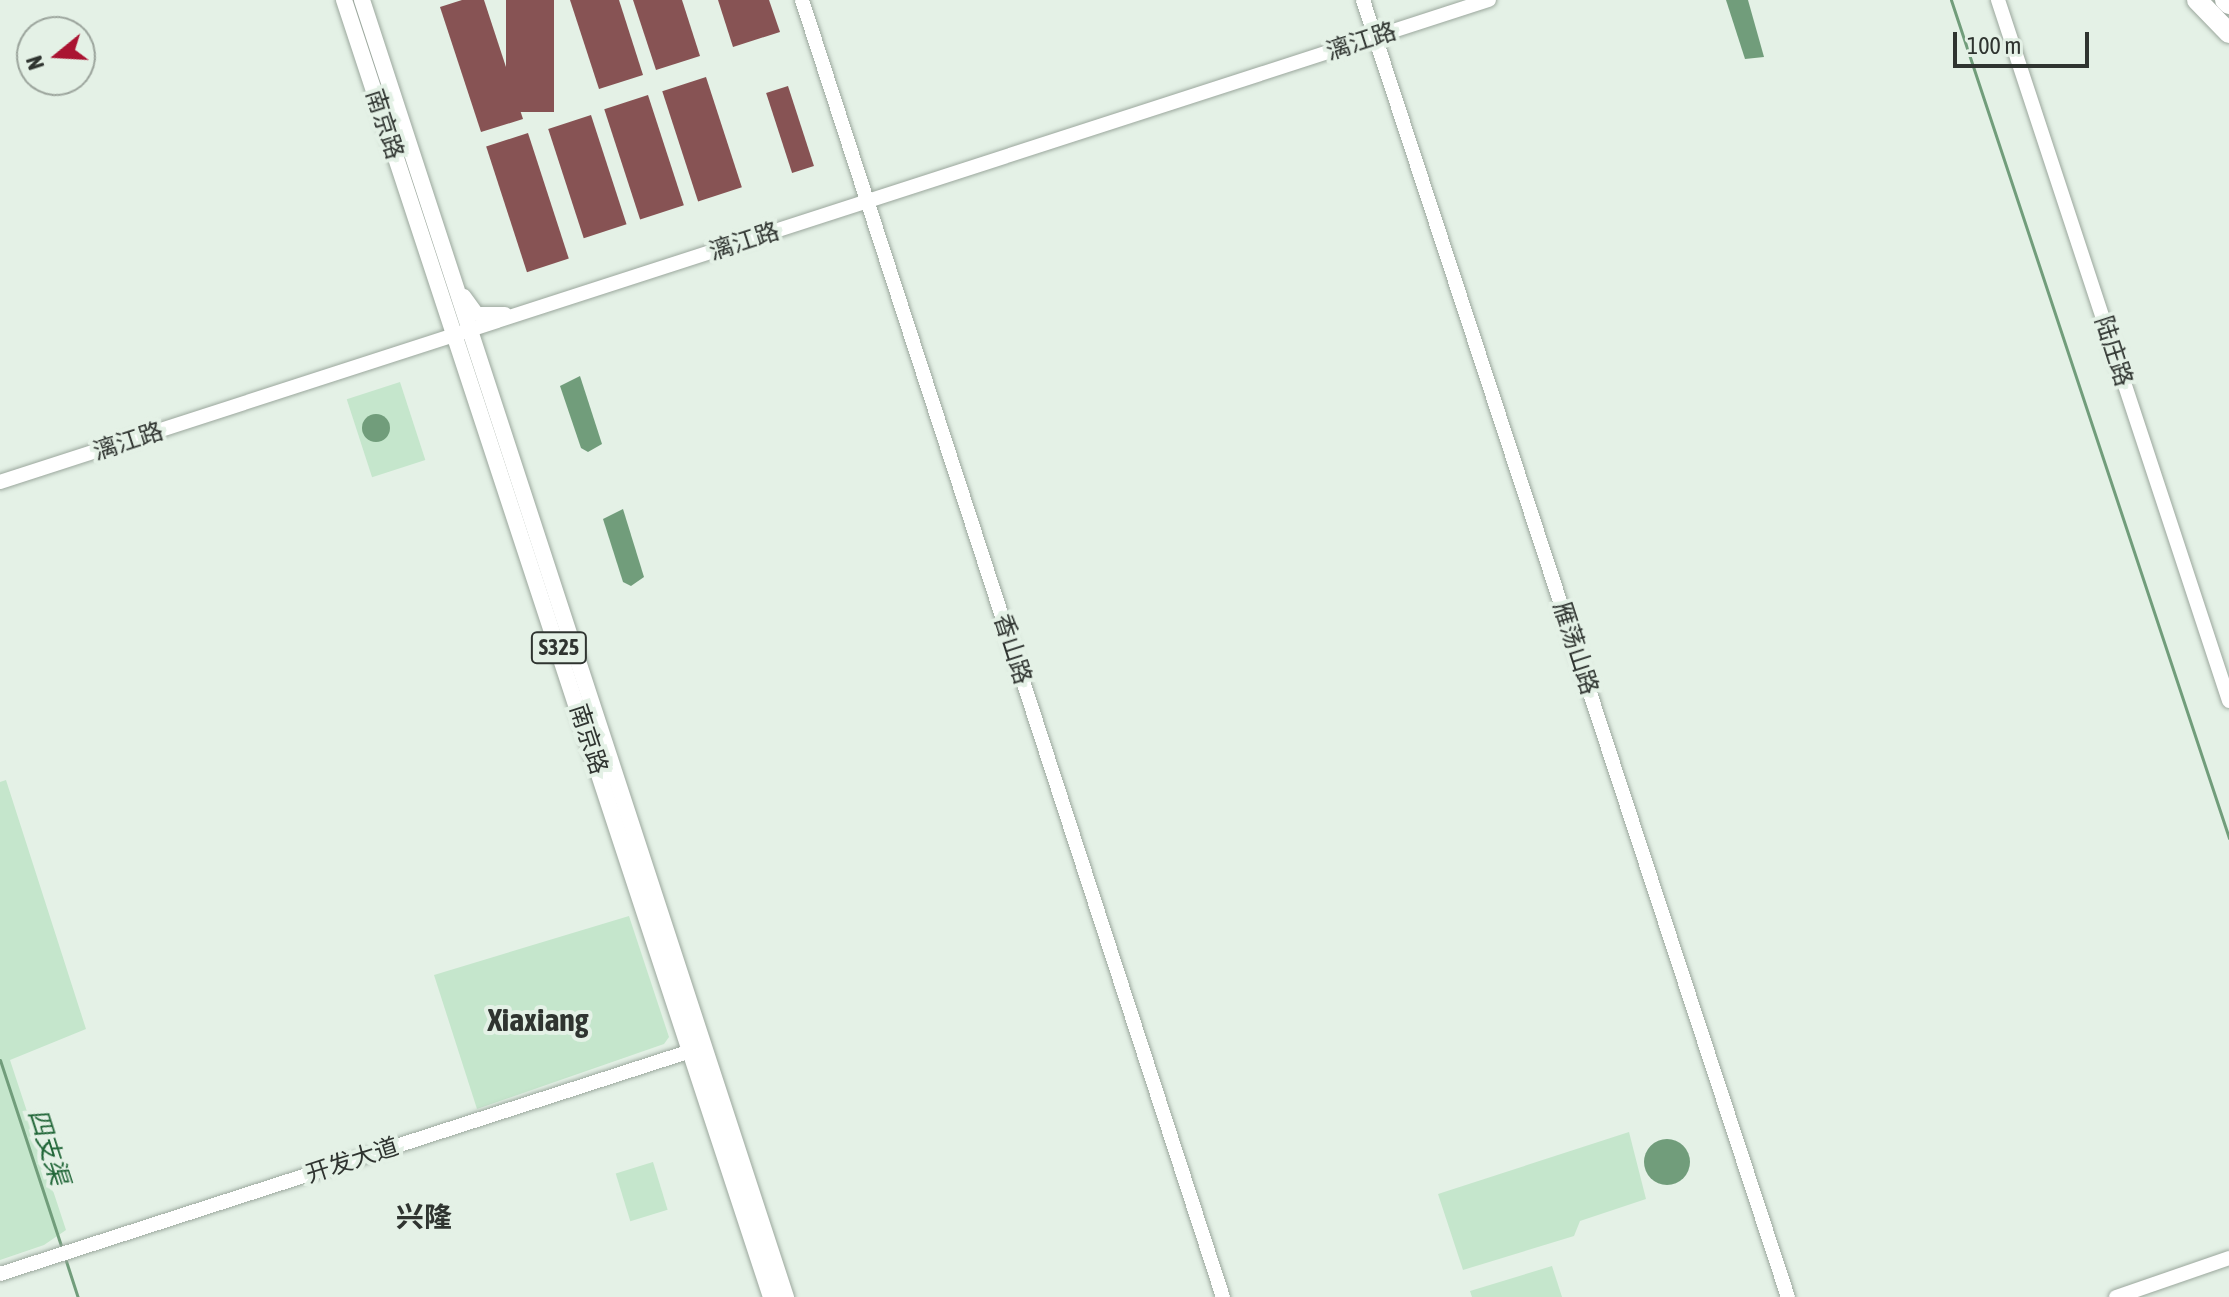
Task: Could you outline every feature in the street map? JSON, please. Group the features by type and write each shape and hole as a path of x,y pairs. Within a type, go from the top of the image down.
{"highway":[{"path":"2197,0 2229,33"}],"main road":[{"name":"南京路","path":"344,0 464,334 698,1048 786,1297"},
{"name":"南京路","path":"362,0 455,280 464,334"},
{"name":"南京路","path":"698,1048 771,1297"}],"street":[{"name":"香山路","path":"802,0 1223,1297"},
{"name":"雁荡山路","path":"1363,0 1788,1297"},
{"name":"漓江路","path":"0,482 1489,0"},
{"name":"陆庄路","path":"1998,0 2229,701"},
{"path":"455,280 471,309 485,316 556,303"},
{"name":"开发大道","path":"0,1274 698,1048"},
{"path":"2116,1297 2229,1258"}],"shaded area":[{"path":"1726,0 1748,0 1764,57 1745,59"},
{"path":"580,376 602,444 588,452 581,448 560,386"},
{"path":"400,382 425,460 372,477 347,399"},
{"path":"376,414 386,418 390,428 386,438 376,442 366,438 362,428 366,418"},
{"path":"623,509 644,577 631,586 623,582 603,519"},
{"path":"6,780 86,1029 10,1060 66,1230 44,1245 0,1260 0,782"},
{"path":"629,916 669,1037 664,1044 477,1109 434,975"},
{"path":"1629,1132 1646,1199 1580,1221 1574,1236 1463,1270 1438,1194"},
{"path":"1667,1139 1683,1146 1690,1162 1683,1178 1667,1185 1651,1178 1644,1162 1651,1146"},
{"path":"653,1162 668,1210 630,1221 616,1173"},
{"path":"1552,1266 1562,1297 1472,1297 1470,1291"}],"building":[{"path":"462,0 484,0 523,119 481,132 440,7"},
{"path":"506,0 554,0 554,112 506,112"},
{"path":"570,0 619,0 643,75 599,89"},
{"path":"633,0 682,0 700,56 656,70"},
{"path":"718,0 769,0 780,32 733,47"},
{"path":"706,77 742,187 698,202 662,91"},
{"path":"788,86 814,166 792,173 766,93"},
{"path":"648,95 684,205 640,220 604,109"},
{"path":"591,115 627,224 584,238 548,129"},
{"path":"528,133 569,259 527,272 486,147"}],"waterway":[{"path":"1951,0 2229,838"},
{"name":"四支渠","path":"0,1060 61,1246"},
{"name":"四支渠","path":"66,1261 78,1297"}],"district":[{"name":"Xiaxiang","path":"538,1020"},
{"name":"兴隆","path":"424,1217"}]}
